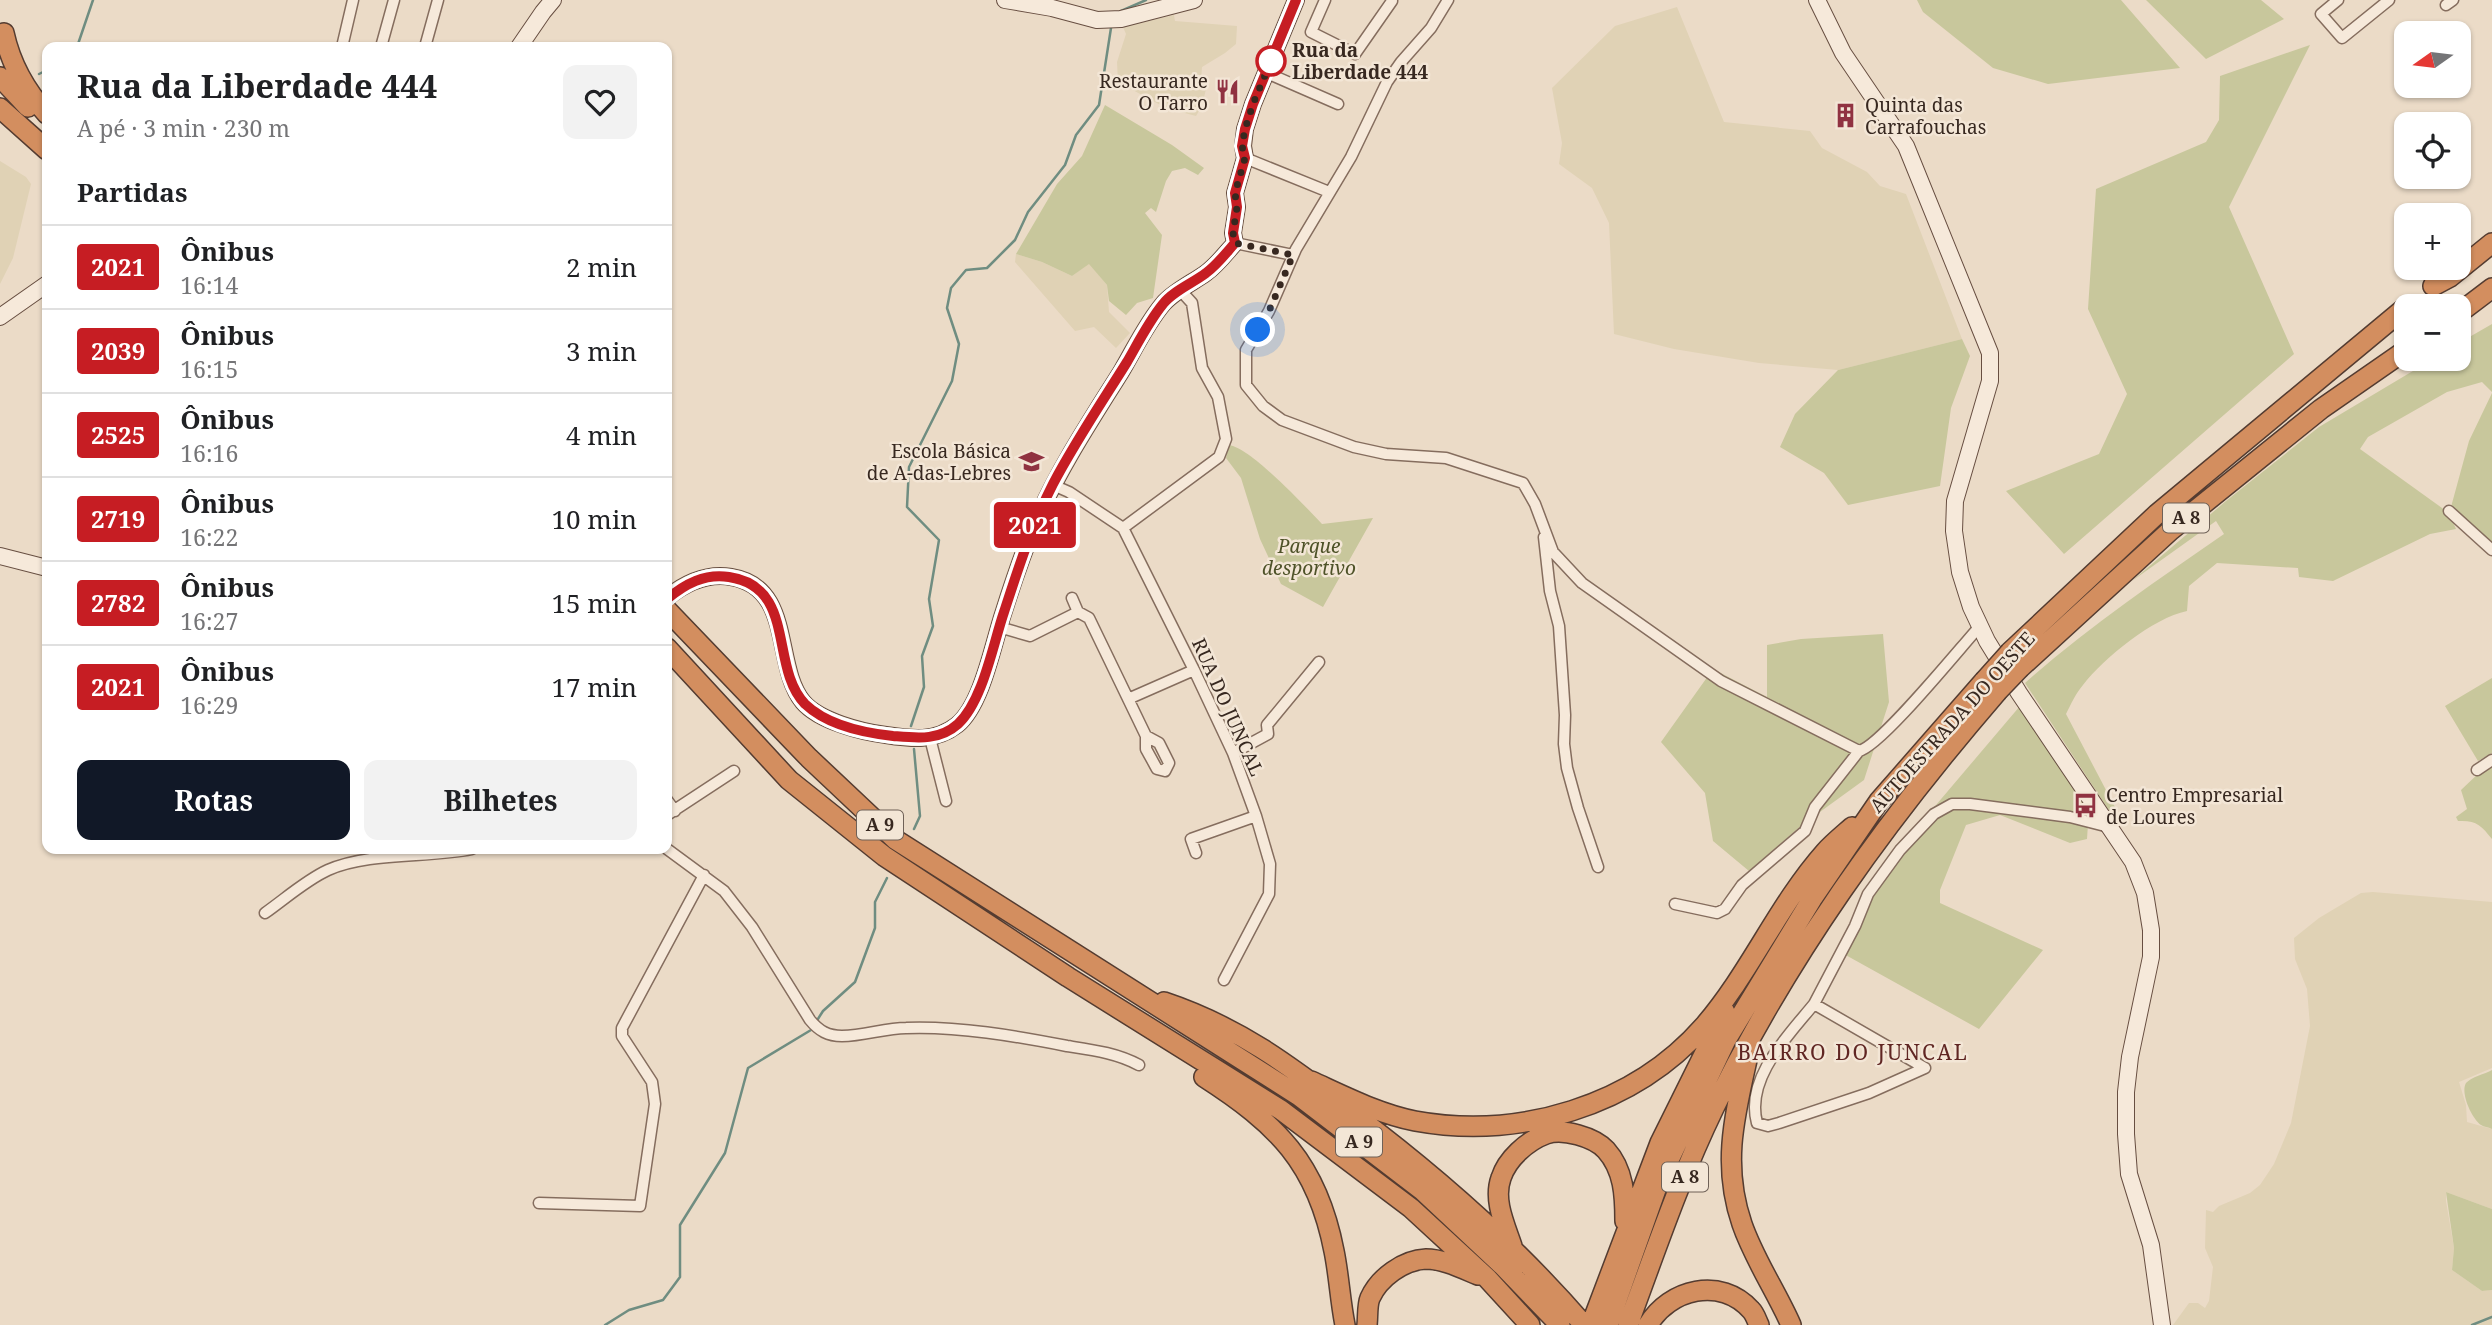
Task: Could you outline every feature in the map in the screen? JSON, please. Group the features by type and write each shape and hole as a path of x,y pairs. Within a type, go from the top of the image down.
{"highway":[{"path":"5,33 13,65 42,108"},
{"path":"0,77 42,119"},
{"path":"0,107 42,148"},
{"path":"0,120 16,134 42,149"},
{"path":"2471,246 2492,228"},
{"path":"2433,286 2450,277 2492,243"},
{"name":"AUTOESTRADA DO OESTE","path":"2423,294 2437,280"},
{"path":"2471,304 2492,288"},
{"path":"2471,316 2492,304"},
{"name":"AUTOESTRADA DO OESTE","path":"1607,1309 1659,1181 1726,1040 1812,900 1878,801 2157,514 2394,318"},
{"name":"AUTOESTRADA DO OESTE","path":"2015,660 2321,409 2394,358"},
{"name":"A 9","path":"672,608 809,758 896,840 1299,1096 1423,1191 1502,1265 1560,1325"},
{"name":"A 9","path":"672,653 789,780 884,856 1281,1110 1411,1208 1487,1278 1530,1325"},
{"name":"AUTOESTRADA DO OESTE","path":"1628,1325 1713,1110 1753,1033 1827,909 1990,686"},
{"path":"1311,1082 1361,1104 1414,1121 1494,1125 1528,1122 1565,1114 1606,1098 1640,1081 1680,1050 1704,1025 1825,852 1878,801"},
{"path":"1591,1325 1607,1309 1625,1233 1660,1143 1753,958"},
{"path":"1133,992 1196,1012 1260,1045 1311,1082 1436,1178 1514,1250 1584,1325"},
{"path":"1134,1018 1165,1052 1238,1099 1297,1155 1312,1181 1325,1217 1334,1252 1345,1325"},
{"path":"1753,1033 1730,1146 1732,1184 1742,1224 1791,1325"},
{"path":"1514,1250 1501,1216 1500,1179 1513,1156 1547,1133 1574,1135 1591,1140 1605,1149 1622,1178 1625,1233"},
{"path":"1367,1325 1369,1299 1385,1278 1402,1265 1425,1259 1446,1262 1487,1278"},
{"path":"1761,1267 1779,1325"},
{"path":"1648,1325 1656,1312 1679,1295 1699,1290 1732,1297 1751,1310 1759,1325"}],"street":[{"path":"343,42 353,0"},
{"path":"382,42 394,0"},
{"path":"426,42 438,0"},
{"path":"522,42 553,0"},
{"path":"1005,0 1052,8 1097,20 1133,16 1194,0"},
{"path":"1235,243 1235,193 1245,158 1242,146 1245,129 1296,0"},
{"path":"1325,0 1311,32 1355,54 1392,1"},
{"path":"1448,0 1431,28 1387,82 1351,157 1293,255 1269,311 1246,350 1246,385 1263,406 1282,420 1354,447 1386,454 1446,458 1522,483 1535,504 1553,552 1582,583 1721,681 1859,751 1867,750 1888,730 1980,626"},
{"path":"1817,0 1843,53 1906,146 1990,353 1990,381 1961,477 1954,511 1960,572 1971,607 2020,693 2133,862 2145,893 2151,930 2151,957 2127,1083 2126,1134 2129,1174 2151,1245 2162,1325"},
{"path":"2338,0 2321,14 2342,38 2389,0"},
{"path":"1266,73 1338,104"},
{"path":"1245,158 1329,192"},
{"path":"1235,243 1293,255"},
{"path":"672,600 694,580 719,575 742,579 761,592 775,612 792,681 803,702 816,712 846,726 884,735 930,738 959,723 979,691 1020,565 1053,485 1164,303 1209,271 1235,243"},
{"path":"0,317 42,288"},
{"path":"1123,528 1219,457 1226,439 1218,397 1202,368 1192,303 1181,291"},
{"name":"RUA DO JUNCAL","path":"1053,485 1069,492 1123,528 1233,753 1256,816 1270,864 1269,894 1224,980"},
{"path":"2449,511 2492,550"},
{"path":"1543,527 1550,591 1559,626 1567,768 1598,867"},
{"path":"0,555 42,567"},
{"path":"1072,598 1078,612 1088,618 1146,736"},
{"path":"999,627 1030,636 1078,612"},
{"path":"1233,753 1268,734 1268,724 1319,662"},
{"path":"1128,699 1194,670"},
{"path":"930,738 946,801"},
{"path":"1675,904 1717,913 1725,909 1742,885 1805,831 1815,807 1859,751"},
{"path":"2477,770 2492,760"},
{"path":"672,812 734,771"},
{"path":"1814,1004 1925,1069 1869,1093 1779,1123 1768,1126 1757,1123 1754,1112 1758,1086 1772,1058 1814,1004 1855,926 1868,894 1900,850 1934,814 1952,804 1970,804 2070,817 2109,827"},
{"path":"1196,853 1190,834 1256,816"},
{"path":"672,853 724,891 736,905 818,1030 841,1036 920,1028 1019,1037 1122,1056 1139,1065"},
{"path":"265,913 326,871 346,864 441,854"},
{"path":"539,1203 640,1206 655,1104 652,1082 622,1035 622,1028 704,875"}],"shaded area":[{"path":"1677,7 1724,122 1810,131 1822,148 1867,172 1880,186 1906,194 1962,339 1838,370 1759,363 1674,349 1614,334 1609,223 1592,188 1559,164 1562,143 1552,88 1615,26"},
{"path":"1174,15 1175,21 1237,26 1236,44 1202,67 1201,80 1206,89 1202,106 1196,116 1166,108 1118,82 1117,62 1126,34 1123,27"},
{"path":"0,161 26,177 31,184 13,258 0,284"},
{"path":"1016,254 1072,276 1089,263 1107,285 1109,312 1130,333 1116,348 1094,327 1075,331 1015,262"},
{"path":"2361,893 2492,902 2492,1068 2459,1082 2466,1105 2467,1122 2492,1129 2492,1209 2446,1192 2446,1201 2454,1248 2452,1270 2482,1291 2492,1290 2492,1325 2173,1325 2189,1303 2198,1303 2205,1308 2209,1301 2213,1267 2205,1248 2206,1210 2213,1212 2219,1206 2250,1193 2260,1185 2274,1164 2291,1123 2310,1026 2307,989 2295,959 2294,938 2319,918"}],"green space":[{"path":"1917,0 2121,0 2180,68 2048,84 1993,68 1923,12"},
{"path":"2146,0 2261,0 2284,19 2206,59"},
{"path":"2310,45 2229,207 2294,354 2064,554 2006,491 2099,454 2127,394 2088,309 2096,189 2206,142 2219,120 2220,76"},
{"path":"1105,105 1172,145 1204,168 1198,175 1185,168 1172,171 1156,212 1151,208 1145,213 1162,235 1153,298 1137,303 1126,315 1109,301 1107,285 1089,264 1072,276 1016,254 1057,184 1082,156"},
{"path":"2492,324 2492,392 2482,382 2447,392 2368,437 2360,449 2449,513 2456,529 2430,534 2333,581 2299,577 2298,568 2217,563 2189,586 2187,611 2159,622 2130,640 2092,674 2080,688 2066,714 2116,809 2112,815 2025,683 2098,624 2224,534 2216,521 2132,581 2319,427 2413,371 2471,371 2471,336"},
{"path":"1962,339 1970,356 1951,408 1940,486 1848,505 1824,473 1780,447 1795,414 1838,370"},
{"path":"2492,393 2492,542 2451,507 2469,441"},
{"name":"Parque desportivo","path":"1229,445 1264,467 1322,524 1373,518 1323,607 1281,584 1260,539 1241,478 1226,458"},
{"path":"1883,634 1889,702 1864,780 1802,825 1749,871 1713,841 1705,793 1661,742 1713,669 1767,697 1767,645 1801,639"},
{"path":"2492,678 2492,753 2478,761 2445,706"},
{"path":"2020,706 2089,809 2087,839 2070,843 2000,815 1966,825 1940,890 1940,903 2043,950 1979,1029 1842,953 1869,884"},
{"path":"2492,767 2492,839 2478,824 2458,821 2456,817 2467,809 2461,790 2481,771"},
{"path":"2492,1070 2492,1129 2481,1125 2474,1117 2468,1106 2465,1087 2468,1081"},
{"path":"2446,1192 2492,1209 2492,1290 2482,1291 2452,1270 2454,1248"}],"waterway":[{"path":"79,42 93,0"},
{"path":"1121,11 1146,0"},
{"path":"911,726 924,687 922,656 933,626 929,599 939,540 907,507 909,467 952,381 959,344 947,308 951,288 966,270 987,268 1015,240 1028,212 1065,165 1076,135 1099,105 1111,28"},
{"path":"914,749 920,816 914,829"},
{"path":"816,1022 823,1011 855,982 875,928 875,902 887,878"},
{"path":"605,1325 629,1310 663,1300 680,1277 680,1225 725,1153 748,1068 811,1030"},
{"path":"2472,1325 2492,1317"}],"bus line":[{"name":"2021","path":"672,595 694,580 719,575 742,579 761,592 775,612 792,681 803,702 816,712 846,726 884,735 920,739 941,734 959,723 979,691 1029,540 1072,450 1164,303 1209,271 1235,243 1235,193 1245,158 1242,146 1245,129 1296,0"}],"place":[{"name":"Rua da Liberdade 444","path":"1271,61"},
{"name":"Restaurante O Tarro","path":"1228,92"},
{"name":"Quinta das Carrafouchas","path":"1845,116"},
{"name":"Escola Básica de A-das-Lebres","path":"1031,462"},
{"name":"Centro Empresarial de Loures","path":"2086,806"}],"district":[{"name":"BAIRRO DO JUNCAL","path":"1853,1053"}],"route":[{"path":"1258,330 1293,255 1235,243 1233,233 1237,207 1235,193 1245,158 1242,146 1245,129 1271,61"}]}
